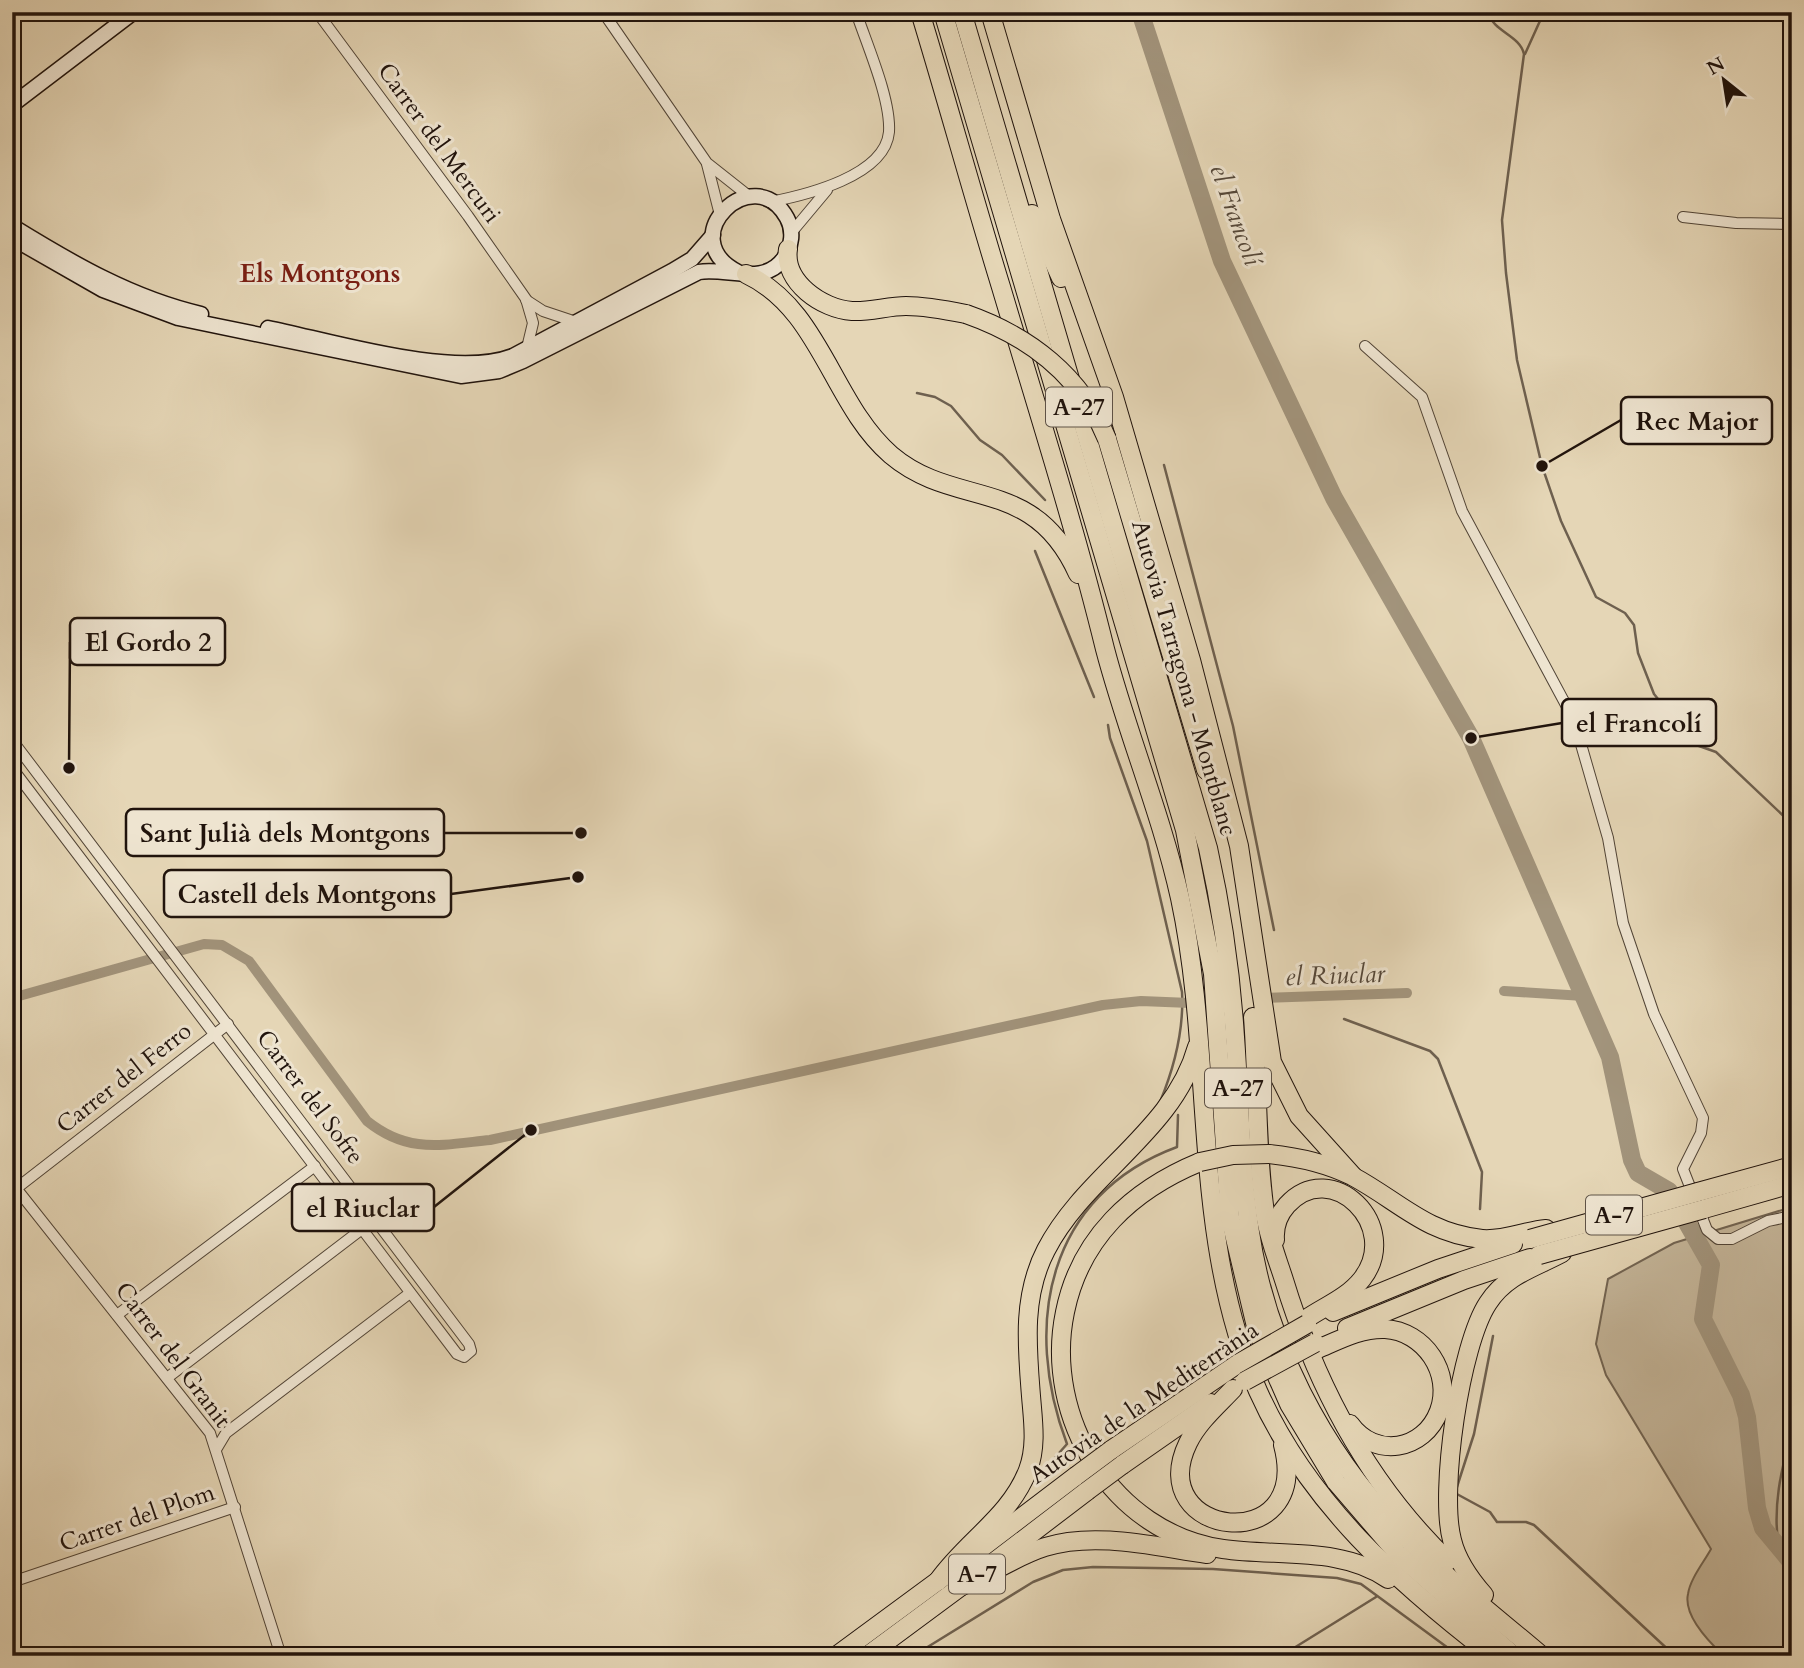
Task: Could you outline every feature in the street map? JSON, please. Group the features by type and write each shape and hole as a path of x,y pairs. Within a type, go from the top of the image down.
{"highway":[{"path":"920,12 1056,464 1105,648 1177,886 1188,940 1200,1036 1210,1189 1222,1281 1240,1346 1277,1428 1308,1478 1351,1531 1406,1585 1493,1656"},
{"path":"927,12 944,92"},
{"name":"Autovia Tarragona - Montblanc","path":"943,12 1185,830 1206,925 1217,1021 1228,1204 1245,1289 1257,1331 1284,1395 1336,1482 1398,1554 1514,1656"},
{"name":"Autovia Tarragona - Montblanc","path":"962,12 1208,848 1229,968 1250,1232 1271,1319 1293,1362"},
{"path":"990,12 1083,317 1114,397 1191,660 1246,881 1272,1062 1299,1116 1353,1176 1415,1218 1441,1230 1485,1239 1529,1236"},
{"path":"1012,175 1026,196 1051,259 1083,317"},
{"path":"790,241 788,262 799,283 818,300 853,311 914,306 966,314 1008,331 1051,360 1083,396 1107,439 1229,843"},
{"path":"742,273 764,283 786,301 824,356 864,424 895,458 930,478 1006,501 1046,527 1071,560 1105,648"},
{"path":"1056,464 1069,490 1110,599 1121,615"},
{"path":"1222,785 1247,950 1265,1215 1299,1326 1340,1420 1385,1489 1441,1555 1551,1656"},
{"path":"938,1581 955,1557 1008,1507 1029,1467 1034,1426 1027,1323 1032,1286 1045,1251 1073,1210 1182,1087 1200,1036"},
{"path":"1353,1176 1309,1160 1269,1154 1233,1156 1200,1162 1161,1180 1123,1208 1106,1225 1084,1259 1067,1301 1060,1361 1065,1399 1077,1434 1098,1471 1116,1494 1138,1512 1169,1530 1205,1545 1338,1558 1377,1571 1448,1628 1493,1656"},
{"name":"Autovia de la Mediterrània","path":"836,1656 938,1581 1081,1484 1122,1465 1239,1385 1293,1362 1316,1346 1400,1304 1572,1248 1792,1166"},
{"name":"Autovia de la Mediterrània","path":"867,1656 962,1586 1081,1484 1111,1450 1239,1363 1302,1325 1408,1281 1529,1236 1792,1184"},
{"path":"1277,1257 1275,1234 1279,1218 1289,1203 1305,1193 1329,1190 1346,1196 1360,1206 1370,1222 1374,1250 1363,1277 1339,1300 1302,1325"},
{"path":"1484,1595 1457,1555 1447,1514 1448,1480 1461,1391 1469,1347 1488,1304 1514,1277 1540,1259"},
{"path":"1316,1346 1360,1332 1396,1331 1419,1342 1428,1351 1440,1373 1442,1396 1434,1421 1425,1432 1404,1445 1381,1447 1354,1430 1321,1380"},
{"name":"A-27","path":"1293,1362 1339,1454 1390,1520 1444,1572 1542,1656"},
{"path":"1239,1385 1196,1430 1183,1455 1184,1489 1200,1512 1221,1523 1242,1524 1260,1517 1272,1507 1281,1494 1287,1468 1277,1428"},
{"path":"962,1586 1032,1552 1065,1542 1101,1541 1232,1557 1303,1555"}],"main road":[{"path":"12,105 134,12"},
{"path":"12,226 118,286 185,310 449,365 488,363 527,348 692,258 713,235 719,215 735,201 750,197 771,201 785,215 790,241 772,269 742,273 713,269 699,272 523,361 499,371 461,376 177,318 103,290 12,238"},
{"path":"713,235 719,256 742,273"}],"street":[{"name":"Carrer del Mercuri","path":"317,12 526,299 533,323 527,348"},
{"path":"603,12 707,163 750,197"},
{"path":"790,241 815,201 832,185 875,160 882,152 889,134 888,114 856,12"},
{"path":"707,163 719,215"},
{"path":"771,201 832,185"},
{"path":"1683,216 1736,223 1792,224"},
{"name":"Carrer del Mercuri","path":"526,299 543,311 577,322"},
{"path":"1365,345 1422,397 1462,511 1574,720 1608,838 1623,923 1654,1014 1703,1118 1701,1133 1683,1169 1707,1230 1718,1239 1732,1239 1768,1221 1792,1216"},
{"name":"Carrer del Sofre","path":"12,740 415,1270 469,1344 471,1351 464,1357 457,1354 315,1166 212,1036 147,945 12,768"},
{"name":"Carrer del Ferro","path":"14,1187 228,1024"},
{"path":"117,1315 315,1166"},
{"name":"Carrer del Granit","path":"14,1187 209,1433 217,1448 281,1656"},
{"path":"167,1378 362,1229"},
{"path":"217,1448 226,1433 410,1293"},
{"name":"Carrer del Plom","path":"12,1582 235,1507"}],"shaded area":[{"path":"1792,1207 1792,1656 1724,1656 1698,1628 1687,1602 1691,1582 1711,1549 1606,1375 1596,1344 1608,1279 1674,1243"}],"waterway":[{"name":"el Francolí","path":"1140,12 1222,261 1334,498 1471,738 1610,1057 1632,1160 1638,1173 1669,1191 1711,1265 1703,1319 1741,1395 1747,1417 1757,1508 1763,1528 1792,1563"},
{"path":"1488,12 1495,24 1517,42 1524,54 1502,220 1506,273 1517,360 1542,466 1561,521 1596,597 1625,613 1634,625 1638,653 1654,694 1687,735 1699,746 1716,752 1792,824"},
{"path":"1525,54 1544,12"},
{"path":"917,393 935,397 951,406 980,440 1002,455 1045,500"},
{"path":"1164,465 1233,726 1274,930"},
{"path":"1035,551 1094,697"},
{"path":"1108,725 1110,738 1147,841 1182,992 1177,1048 1160,1102"},
{"name":"el Riuclar","path":"12,998 204,944 222,945 249,961 367,1121 397,1139 426,1145 490,1140 1103,1005 1141,1001 1190,1003"},
{"name":"el Riuclar","path":"1504,991 1584,996"},
{"name":"el Riuclar","path":"1265,998 1407,993"},
{"path":"1344,1019 1430,1051 1438,1059 1482,1172 1480,1209"},
{"path":"1052,1461 1067,1444 1053,1399 1047,1354 1048,1310 1056,1269 1073,1231 1099,1197 1133,1169 1177,1147 1178,1115"},
{"path":"1493,1336 1474,1434 1455,1493 1490,1512 1497,1522 1526,1522 1534,1525 1675,1656"},
{"path":"1779,1549 1777,1504 1792,1430"},
{"path":"913,1656 1033,1582 1063,1570 1093,1567 1213,1569 1337,1578 1361,1584 1459,1656"},
{"path":"1281,1656 1376,1597"},
{"path":"1437,1656 1448,1648"}],"place":[{"name":"Rec Major","path":"1542,466"},
{"name":"el Francolí","path":"1471,738"},
{"name":"El Gordo 2","path":"69,768"},
{"name":"Sant Julià dels Montgons","path":"581,833"},
{"name":"Castell dels Montgons","path":"578,877"},
{"name":"el Riuclar","path":"531,1130"}],"district":[{"name":"Els Montgons","path":"320,273"}]}
